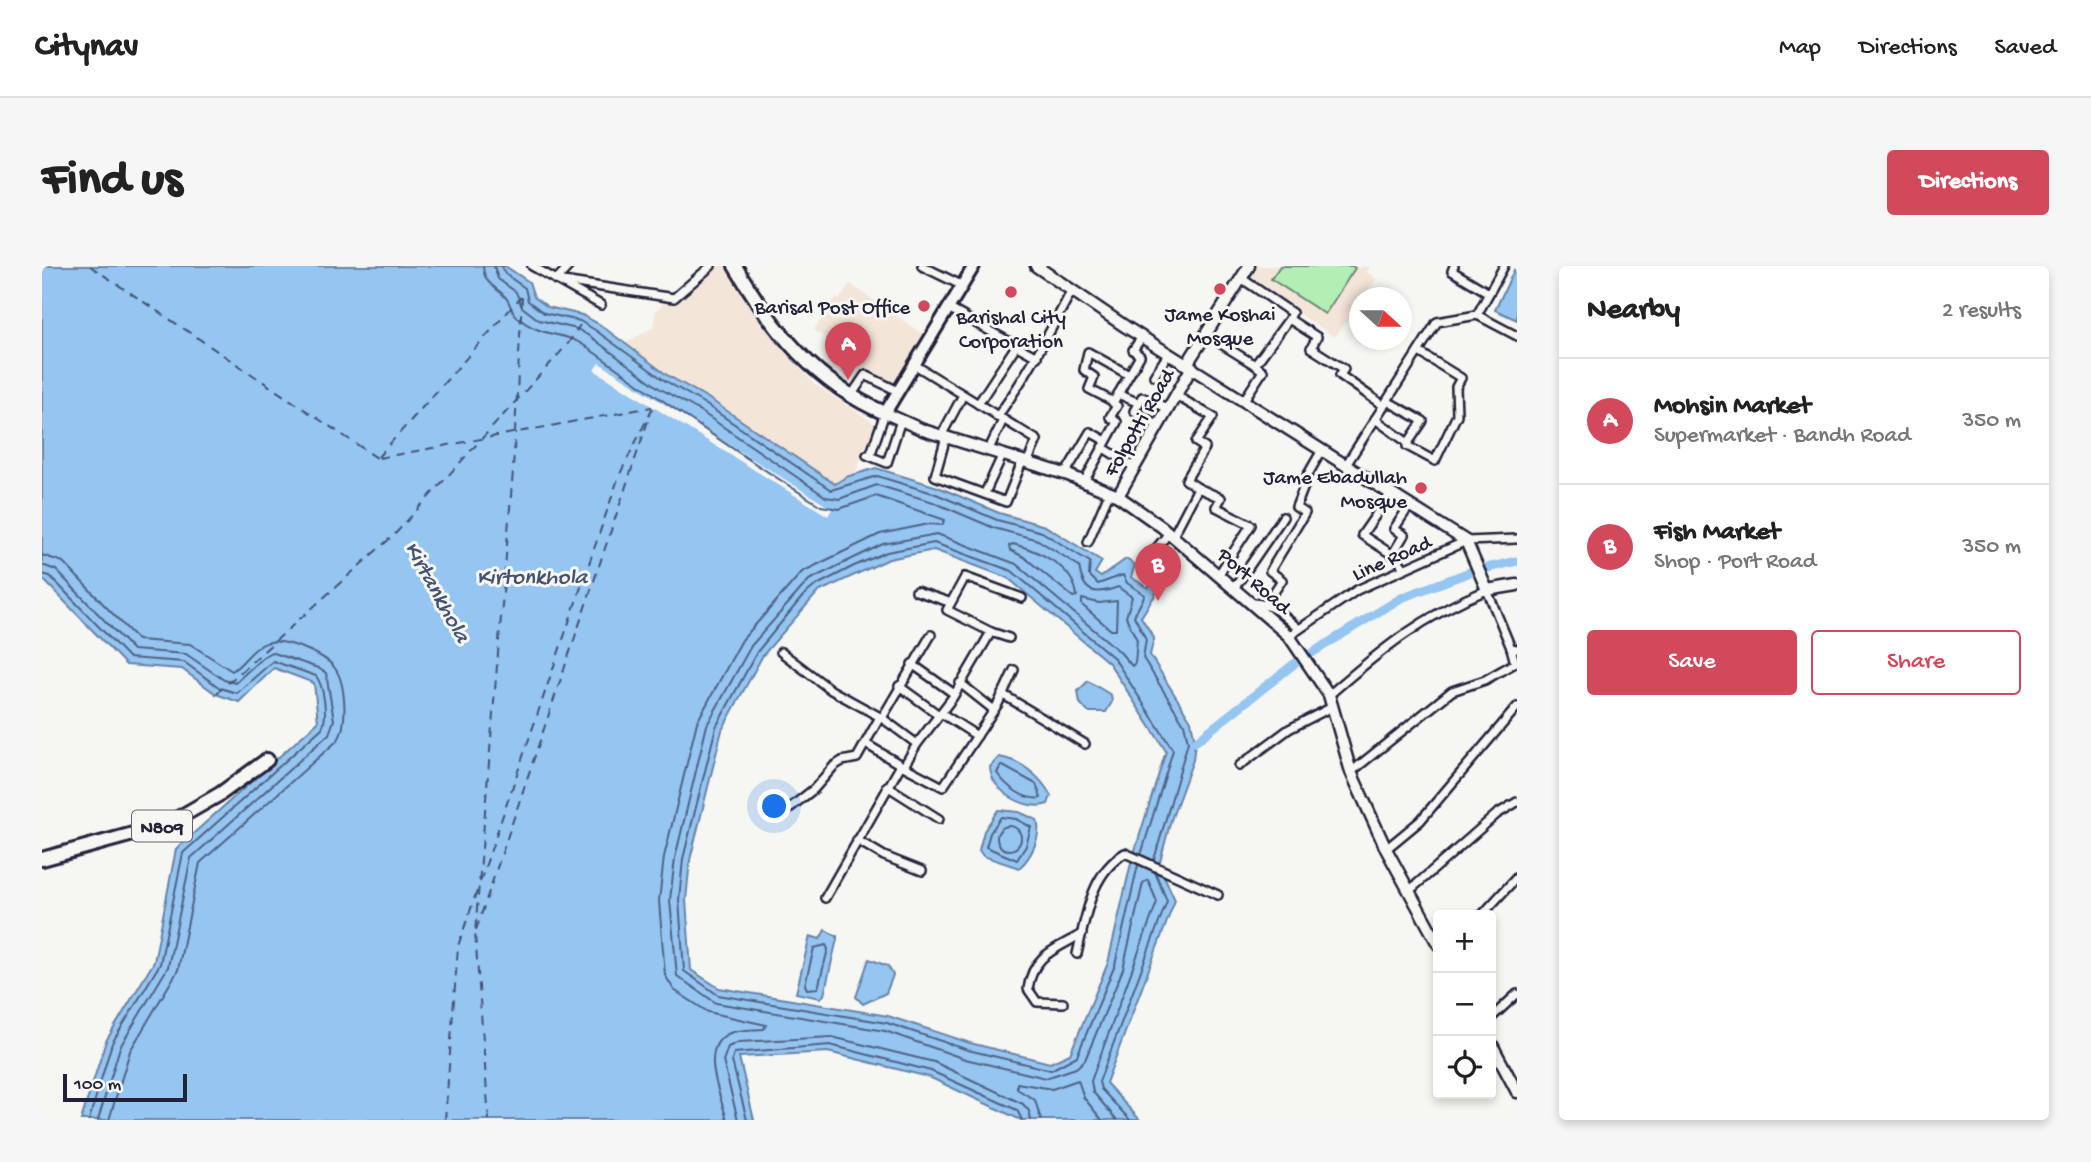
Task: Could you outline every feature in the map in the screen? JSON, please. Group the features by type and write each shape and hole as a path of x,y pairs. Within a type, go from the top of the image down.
{"highway":[{"path":"735,266 757,303 809,365 850,397 885,413"},
{"name":"N809","path":"42,859 166,825 220,794 267,761"}],"main road":[{"path":"885,413 974,266"},
{"path":"1036,266 1142,337 1466,541 1487,590 1517,585"},
{"name":"Folpotti Road","path":"1114,494 1134,467 1175,395 1205,334 1249,266"},
{"name":"Port Road","path":"885,413 1002,456 1065,474 1114,494 1171,534 1292,639 1329,695 1351,772 1386,849 1433,935"},
{"path":"1496,1052 1517,1093"}],"street":[{"path":"532,266 601,305"},
{"path":"556,279 569,266"},
{"path":"556,279 674,298 711,266"},
{"path":"922,266 962,286"},
{"path":"1454,266 1452,271 1489,293"},
{"path":"1477,315 1504,266"},
{"path":"1241,278 1292,313 1255,365"},
{"path":"988,451 1000,419 1072,290"},
{"path":"950,309 1037,357"},
{"path":"1346,465 1437,322 1477,315 1517,336"},
{"path":"1289,318 1317,337 1311,348 1344,369 1340,375 1386,404 1423,421 1408,443"},
{"path":"1205,334 1263,371 1244,400"},
{"path":"1114,402 1140,356 1133,350 1142,337"},
{"path":"978,404 1016,346"},
{"path":"1084,482 1117,422 1110,417 1117,406 1114,402 1089,389 1094,377 1084,370 1088,352 1129,375"},
{"path":"1375,419 1408,443 1407,446 1435,461 1457,415 1456,387 1461,378 1419,352"},
{"path":"1154,376 1169,353"},
{"path":"915,365 1037,440 1006,502 935,476 943,436 963,395"},
{"path":"850,397 865,375 898,391"},
{"path":"1118,394 1139,403"},
{"path":"1175,395 1213,417 1196,442 1205,448 1186,480 1221,498 1216,507 1251,525 1219,574"},
{"path":"1157,425 1134,411 1142,397 1167,408"},
{"path":"885,413 868,455 887,463 901,420"},
{"path":"1065,474 1090,432 1134,467"},
{"path":"1266,604 1282,580 1270,571 1305,513 1296,507 1305,484 1303,483 1322,450"},
{"path":"985,493 1002,456"},
{"path":"1153,570 1144,563 1171,534 1198,488"},
{"path":"1391,493 1362,535 1392,555 1404,568"},
{"path":"1088,542 1114,494"},
{"path":"1392,555 1404,535 1394,529 1410,505"},
{"path":"1235,587 1283,517"},
{"name":"Line Road","path":"1292,639 1299,629 1357,590 1404,568 1466,541 1517,539"},
{"path":"916,591 953,603 965,577 1022,598"},
{"path":"1329,695 1378,653 1426,618 1487,590 1514,649 1515,663 1485,680 1452,691 1351,772"},
{"path":"949,602 947,610 1009,638"},
{"path":"1254,604 1266,604 1278,609 1299,629"},
{"path":"825,898 887,786 940,714 991,632"},
{"path":"778,817 814,789 834,766 857,758 931,635"},
{"path":"781,652 831,690 881,718 917,744"},
{"path":"912,664 953,693"},
{"path":"866,744 943,787 994,710 1014,670"},
{"path":"960,683 994,710"},
{"path":"899,686 977,736"},
{"path":"1002,694 1085,744"},
{"path":"1239,766 1289,729 1332,707"},
{"path":"1386,849 1420,821 1517,707"},
{"path":"887,786 939,819"},
{"path":"1409,891 1497,814 1517,802"},
{"path":"857,840 884,856 922,871"},
{"path":"1077,954 1099,879 1110,862 1125,853 1218,895"},
{"path":"1487,910 1517,877"},
{"path":"1063,1003 1037,1002 1028,989 1030,976 1041,958 1082,934"},
{"path":"1496,1013 1517,994"}],"shaded area":[{"path":"713,266 725,266 760,322 814,384 876,424 847,492 592,364 653,327 656,310"},
{"path":"1252,266 1280,266 1271,280 1370,266 1367,272 1376,279 1370,287 1349,287 1349,317 1335,337 1244,279"},
{"path":"850,284 927,337 891,390 839,354 842,349 814,330 836,298 839,300"}],"green space":[{"path":"1280,266 1355,268 1325,314 1271,279"}],"water":[{"name":"Kirtonkhola","path":"42,266 505,266 529,282 534,297 548,307 582,315 599,324 667,375 708,398 835,484 846,477 876,468 938,487 999,513 1045,526 1102,561 1095,573 1101,577 1126,559 1135,565 1131,577 1148,588 1153,579 1157,592 1141,617 1154,638 1150,655 1191,721 1195,742 1193,760 1171,820 1159,865 1175,900 1106,1083 1140,1120 1021,1120 929,1077 828,1052 739,1057 754,1120 81,1120 106,1041 154,962 176,849 318,722 314,683 274,668 239,702 216,694 182,669 126,665 42,578","holes":["934,550 1008,578 1109,663 1166,751 1131,863 1108,963 1070,1054 1050,1063 970,1043 888,1016 719,988 691,970 686,900 690,860 722,730 763,655 818,592 889,559"]},
{"path":"1517,266 1517,320 1495,310"},
{"path":"1088,681 1111,695 1112,702 1106,712 1088,712 1080,703 1078,691"},
{"path":"999,757 1015,762 1036,776 1051,796 1048,804 1030,805 1011,798 1003,791 996,784 990,767"},
{"path":"998,810 1019,812 1037,820 1038,833 1034,846 1028,859 1019,868 983,856 979,850 984,831"},
{"path":"825,930 837,936 837,939 824,995 820,998 796,993 810,936 820,939"},
{"path":"869,959 888,966 893,975 886,993 863,1004 856,997"}],"pier":[{"path":"599,363 832,509 828,516 594,370"}],"waterway":[{"path":"1195,742 1294,664 1401,598 1470,572 1517,561"}],"ferry route":[{"path":"90,266 377,458"},
{"path":"378,457 521,297"},
{"path":"489,1120 475,933 513,471 522,297"},
{"path":"216,694 396,533 567,345 580,325"},
{"path":"379,458 652,407"},
{"path":"480,882 619,476 653,407"},
{"path":"476,930 650,415"},
{"path":"445,1120 458,946 477,891"}],"place":[{"name":"Jame Koshai Mosque","path":"1220,289"},
{"name":"Barishal City Corporation","path":"1011,292"},
{"name":"Barisal Post Office","path":"924,306"},
{"name":"Mohsin Market","path":"848,380"},
{"name":"Jame Ebadullah Mosque","path":"1421,488"},
{"name":"Fish Market","path":"1158,601"}],"water label":[{"name":"Kirtankhola","path":"439,591"}]}
